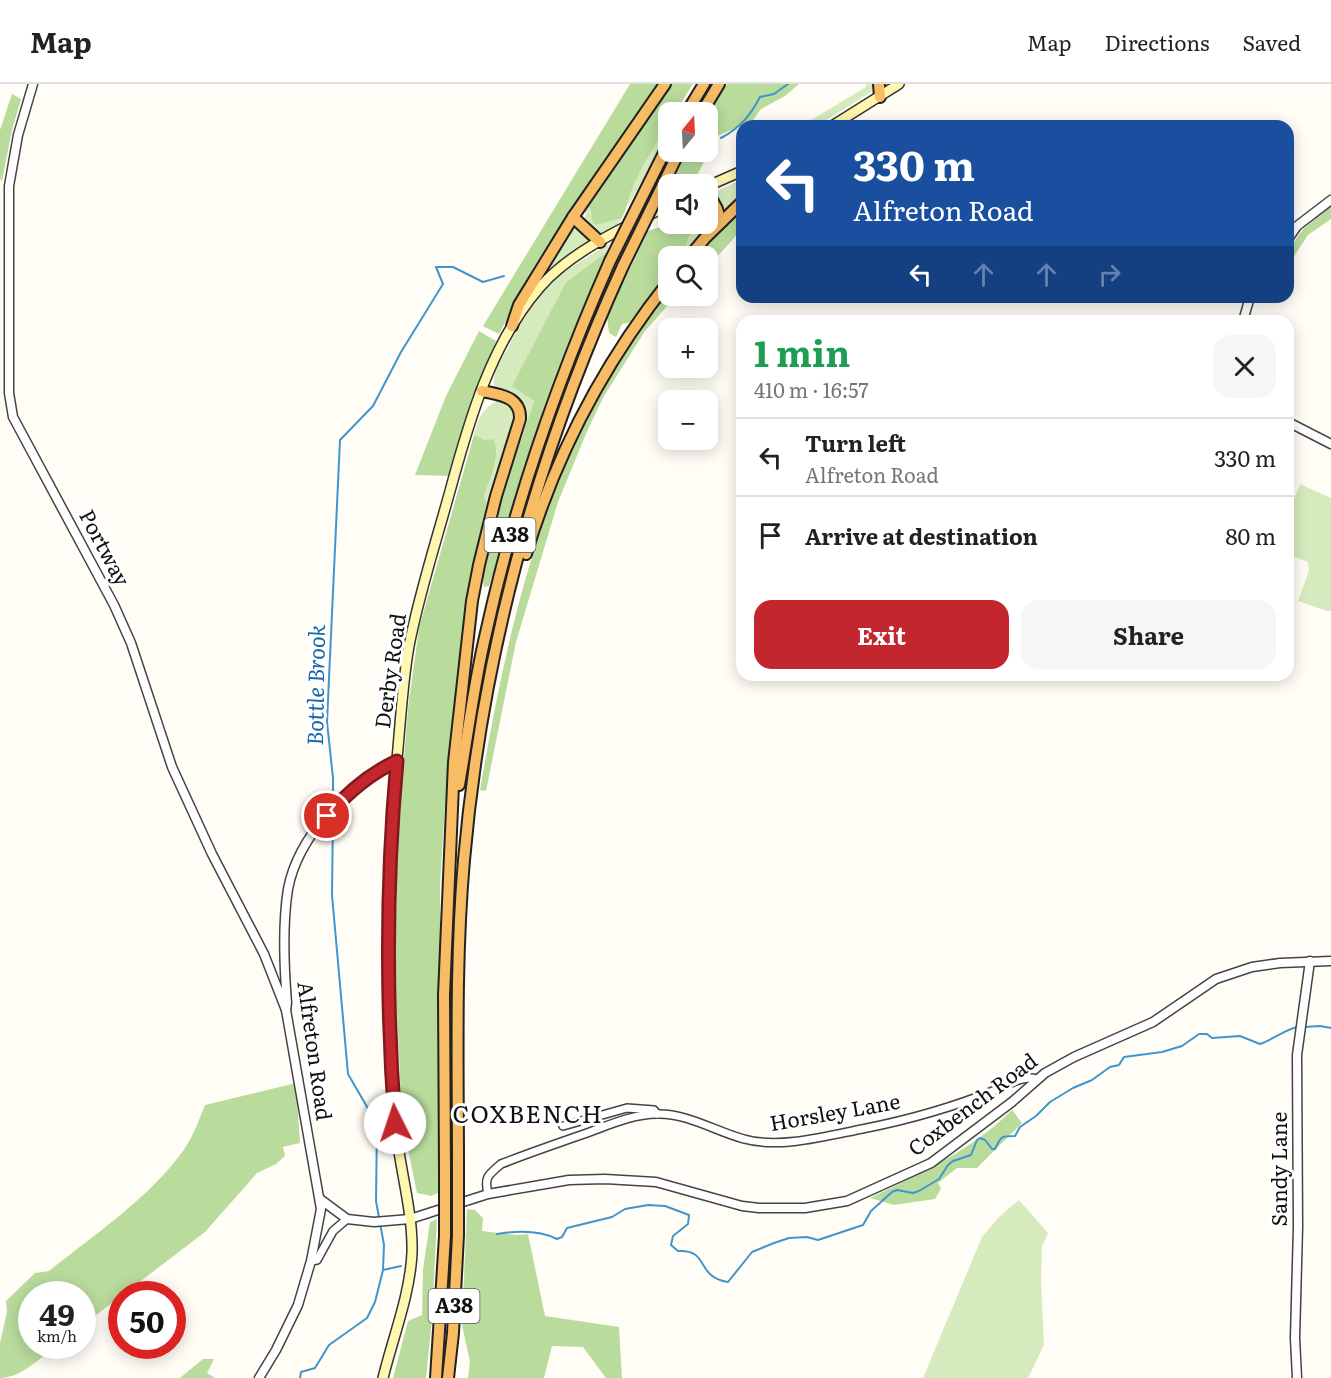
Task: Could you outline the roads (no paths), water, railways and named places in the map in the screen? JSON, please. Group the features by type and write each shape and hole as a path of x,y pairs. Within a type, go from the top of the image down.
{"highway":[{"path":"512,326 519,305 573,217 665,84"},
{"path":"693,102 704,84"},
{"path":"708,102 719,84"},
{"path":"879,84 880,97"},
{"name":"A38","path":"436,1378 445,1236 444,995 453,821 474,690 505,553 526,480 550,411 610,261 660,162"},
{"name":"A38","path":"448,1378 458,1235 457,992 460,906 468,816 494,656 538,484 560,417 622,266 674,162"},
{"path":"699,246 736,208"},
{"path":"718,212 721,222"},
{"path":"573,217 600,242"},
{"path":"480,732 525,557 549,484 605,372 658,295"},
{"path":"453,821 454,762 472,601 487,526 520,419 515,402 505,396 482,391"}],"main road":[{"path":"842,120 898,84"},
{"path":"718,182 736,174"},
{"name":"Derby Road","path":"383,1378 410,1271 410,1219 395,1123 390,1030 389,905 391,834 409,645 456,471 482,391 512,326 541,285 575,256 658,211"}],"street":[{"name":"Portway","path":"33,84 18,135 9,186 9,384 13,417 118,615 135,655 172,767 212,854 264,954 282,1005 286,1010"},
{"path":"1294,230 1331,200"},
{"path":"1294,425 1331,444"},
{"name":"Alfreton Road","path":"259,1378 276,1350 298,1305 318,1231 320,1199 293,1062 286,1010 286,918 289,887 297,861 317,828 338,804 372,773 397,761"},
{"name":"Sandy Lane","path":"1297,1378 1295,1338 1298,1227 1297,1055 1310,961"},
{"name":"Coxbench Road","path":"347,1219 374,1222 410,1219 488,1194 569,1180 639,1180 672,1185 742,1206 786,1209 822,1206 856,1198 931,1163 1012,1102 1037,1079 1065,1061 1153,1022 1216,979 1252,968 1280,963 1331,961"},
{"name":"Horsley Lane","path":"488,1194 485,1183 487,1177 501,1164 631,1118 657,1114 686,1120 744,1139 765,1143 782,1142 862,1129 918,1116 1016,1082 1037,1079"},
{"path":"563,1126 627,1108 654,1110 657,1114"},
{"path":"311,1261 317,1260 333,1231 347,1219 320,1199"}],"waterway":[{"name":"Bottle Brook","path":"745,120 760,97 774,94 788,84"},
{"name":"Bottle Brook","path":"721,138 736,128"},
{"name":"Bottle Brook","path":"333,803 333,778 327,722 340,440 373,406 401,352 443,284 436,267 453,267 483,282 504,276"},
{"name":"Bottle Brook","path":"300,1378 301,1372 315,1368 329,1345 367,1318 375,1302 383,1270 384,1245 376,1201 377,1124 348,1074 332,895 333,812"},
{"path":"497,1234 527,1232 557,1239 562,1237 567,1228 612,1217 625,1209 648,1205 665,1206 689,1215 688,1224 673,1236 671,1245 678,1251 695,1254 711,1275 728,1282 752,1252 789,1238 807,1237 818,1240 863,1225 871,1211 892,1192 897,1190 913,1193 939,1179 953,1161 971,1155 980,1138 995,1149 1002,1138 1015,1136 1020,1127 1050,1102 1092,1080 1110,1067 1119,1065 1124,1057 1162,1052 1182,1046 1199,1034 1207,1034 1212,1038 1240,1036 1260,1044 1298,1027"},
{"path":"1304,1027 1331,1028"},
{"path":"383,1270 401,1266"}],"district":[{"name":"COXBENCH","path":"528,1115"}]}
